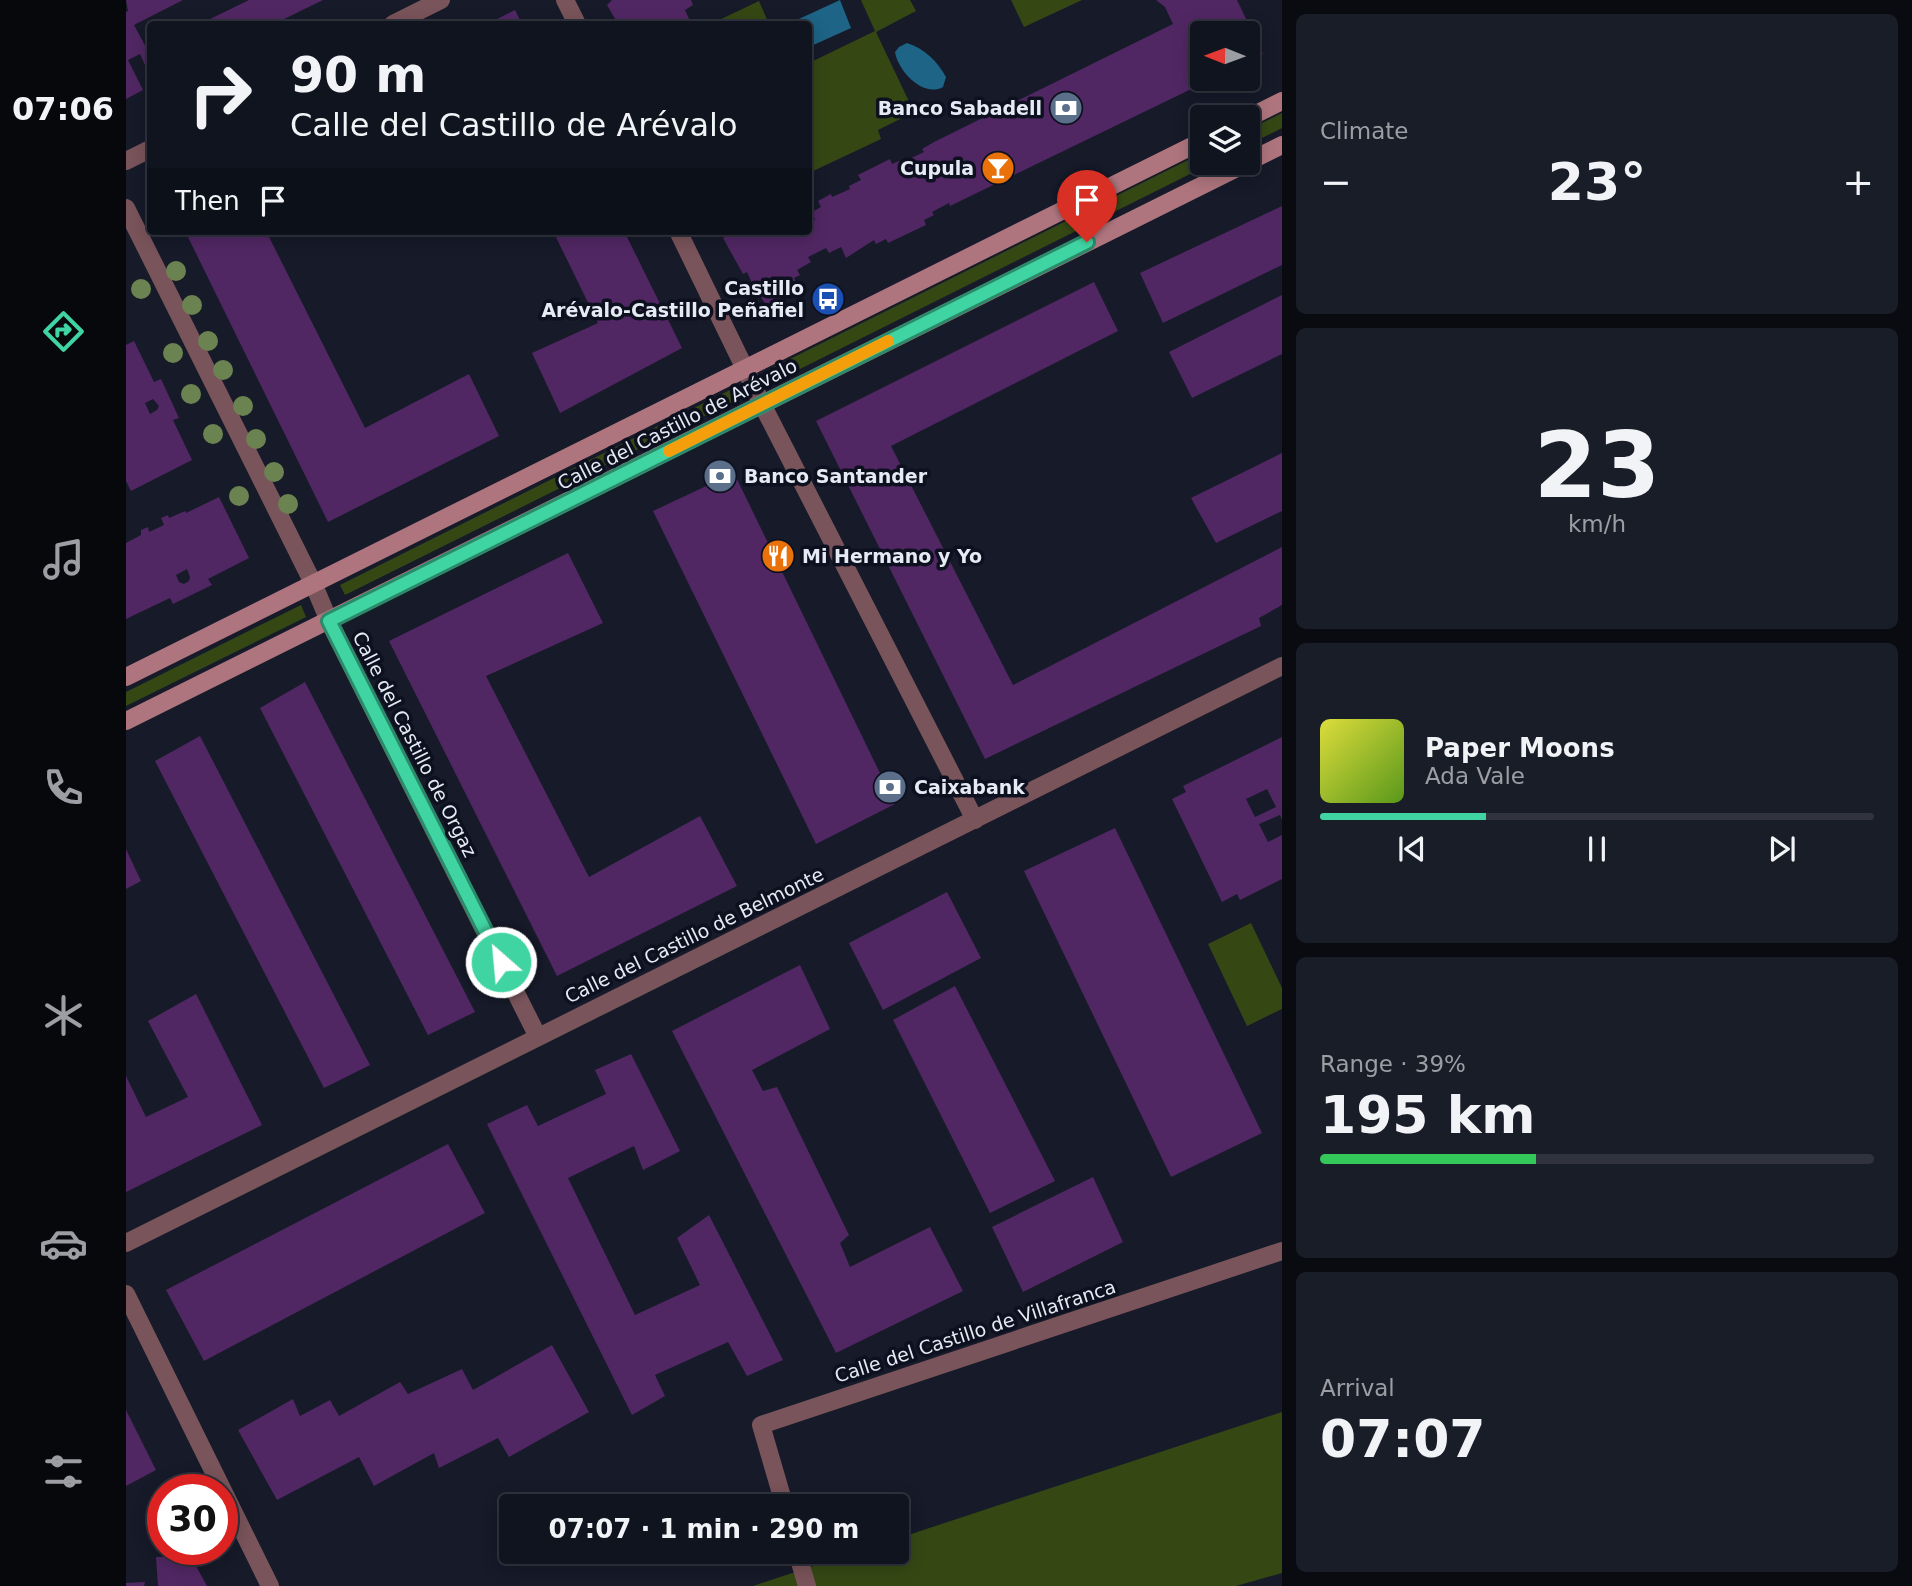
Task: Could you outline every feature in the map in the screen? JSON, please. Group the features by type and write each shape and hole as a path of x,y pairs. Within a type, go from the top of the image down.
{"street":[{"path":"399,21 441,0"},
{"path":"565,0 576,21"},
{"path":"1260,112 1282,101"},
{"name":"Calle del Castillo de Arévalo","path":"1260,156 1282,145"},
{"name":"Calle del Castillo de Arévalo","path":"126,677 1190,147"},
{"path":"126,161 147,150"},
{"name":"Calle del Castillo de Arévalo","path":"126,721 1221,175"},
{"name":"Calle del Castillo de Orgaz","path":"126,208 537,1035"},
{"path":"680,235 762,404 975,820"},
{"name":"Calle del Castillo de Belmonte","path":"126,1243 537,1035 1282,666"},
{"name":"Calle del Castillo de Villafranca","path":"781,1494 761,1425 1282,1251"},
{"path":"126,1294 270,1586"},
{"path":"801,1564 807,1586"}],"green space":[{"path":"861,0 910,0 916,11 876,32 914,112 878,130 881,139 812,172 812,62 875,31"},
{"path":"1011,0 1082,0 1024,27"},
{"path":"759,1 768,21 717,21"},
{"path":"1282,113 1282,128 1260,139 1260,124"},
{"path":"1190,159 1190,174 778,380 772,368"},
{"path":"734,388 739,399 345,595 340,585"},
{"path":"301,605 306,617 126,706 126,692"},
{"path":"1251,923 1282,988 1282,1009 1247,1026 1208,944"},
{"path":"1282,1412 1282,1573 1236,1586 753,1586 820,1564 909,1564 909,1535"}],"water":[{"path":"840,0 851,28 812,46 812,21 794,21"},
{"path":"907,43 925,52 939,66 946,77 943,87 927,89 906,74 895,52"}],"building":[{"path":"126,0 183,0 134,25 147,49 147,69 140,54 128,60 143,90 126,99 126,12"},
{"path":"249,0 323,0 280,21 206,21"},
{"path":"612,0 691,0 693,5 685,10 690,21 616,21 607,5"},
{"path":"1156,0 1237,0 1247,21 1190,21 1190,90 950,206 949,203 932,212 934,215 924,220 926,225 888,243 886,239 876,244 874,240 846,258 841,247 829,253 826,248 808,257 811,262 797,270 800,275 794,278 800,289 766,306 747,272 743,274 723,238 728,235 812,235 812,221 815,220 812,212 821,207 818,201 850,189 849,186 861,180 858,175 890,159 892,164 924,152 922,149 934,142 1173,24 1165,7"},
{"path":"515,10 520,21 493,21"},
{"path":"1282,206 1282,265 1163,323 1140,273"},
{"path":"187,235 268,235 365,428 469,374 499,436 328,522"},
{"path":"555,235 626,235 682,348 560,413 532,353 598,323"},
{"path":"1094,282 1118,331 891,446 1013,685 1282,547 1282,605 1259,618 1261,626 985,759 816,421"},
{"path":"1282,295 1282,354 1192,398 1169,352"},
{"path":"134,341 154,382 161,379 179,418 173,420 192,460 131,491 126,481 126,345","holes":["153,399 159,406 150,414 145,403"]},
{"path":"1282,453 1282,511 1216,543 1191,498"},
{"path":"734,473 895,804 816,844 653,511"},
{"path":"219,497 249,558 208,579 212,585 173,604 170,598 126,619 126,543 141,535 141,530 148,527 149,532 164,525 161,518 168,515 169,518 185,511 186,513","holes":["187,569 190,577 184,584 179,582 176,575"]},
{"path":"568,553 603,623 486,676 589,877 700,816 737,886 557,976 389,641"},
{"path":"305,682 475,1012 428,1035 260,708"},
{"path":"200,736 370,1065 324,1088 155,761"},
{"path":"1282,737 1282,820 1280,815 1259,824 1268,842 1282,835 1282,879 1240,900 1237,894 1222,902 1172,799 1186,792 1183,786","holes":["1267,789 1276,807 1255,817 1246,799"]},
{"path":"1115,828 1262,1133 1171,1177 1024,871"},
{"path":"126,849 141,881 126,889"},
{"path":"947,892 981,958 883,1010 849,943"},
{"path":"800,965 830,1029 752,1070 763,1091 777,1087 849,1235 840,1243 850,1267 930,1227 963,1291 836,1353 672,1031"},
{"path":"955,986 1055,1181 990,1213 893,1020"},
{"path":"196,994 262,1125 126,1192 126,1076 146,1117 188,1097 148,1021"},
{"path":"631,1054 680,1151 643,1170 634,1146 568,1178 635,1315 700,1285 677,1238 709,1215 783,1360 747,1376 728,1342 655,1375 665,1396 632,1415 487,1124 527,1105 538,1126 606,1094 595,1070"},
{"path":"448,1144 485,1213 204,1361 166,1290"},
{"path":"1093,1177 1123,1242 1023,1292 992,1227"},
{"path":"552,1345 589,1412 509,1457 498,1438 439,1468 434,1453 374,1486 359,1457 277,1500 238,1430 293,1399 300,1416 330,1400 339,1416 400,1382 408,1394 462,1369 473,1390"},
{"path":"126,1410 156,1470 126,1486"},
{"path":"157,1565 195,1565 207,1586 158,1586"},
{"path":"145,1582 144,1586 126,1586 126,1583"}],"slow traffic":[{"path":"669,451 888,341"}],"place":[{"name":"Banco Sabadell","path":"1066,108"},
{"name":"Cupula","path":"998,168"},
{"name":"Castillo Arévalo-Castillo Peñafiel","path":"828,299"},
{"name":"Banco Santander","path":"720,476"},
{"name":"Mi Hermano y Yo","path":"778,556"},
{"name":"Caixabank","path":"890,787"}],"route":[{"path":"501,962 329,621 1087,242"}]}
